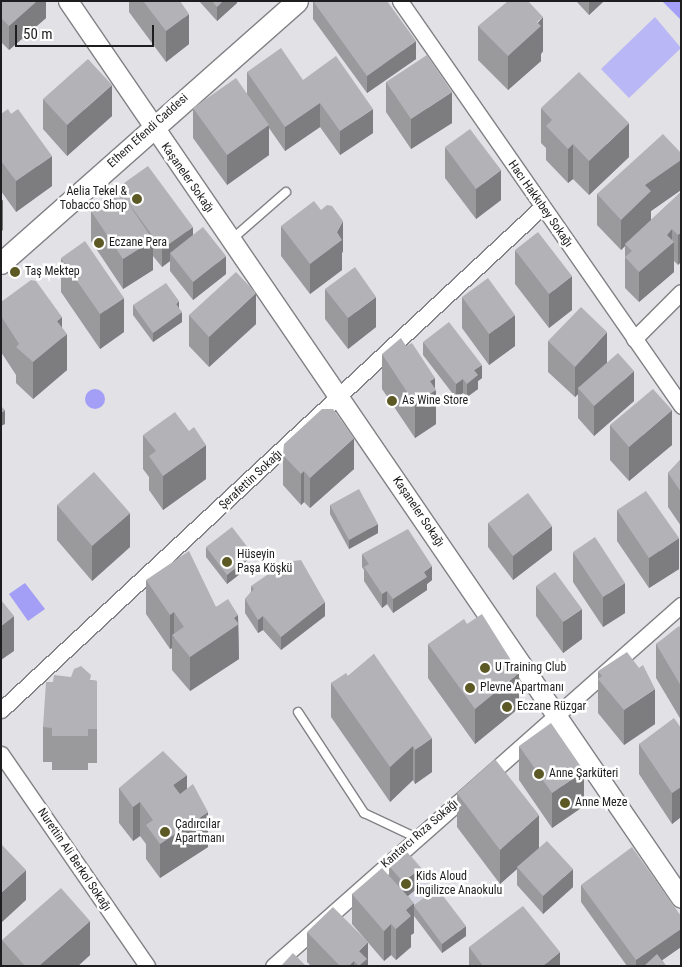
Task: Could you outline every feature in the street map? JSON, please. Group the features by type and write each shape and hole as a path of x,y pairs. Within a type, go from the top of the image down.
{"main road":[{"name":"Ethem Efendi Caddesi","path":"1,263 151,127 297,1"}],"street":[{"name":"Kaşaneler Sokağı","path":"68,1 151,127 340,397 681,898"},
{"name":"Hacı Hakkıbey Sokağı","path":"400,1 681,406"},
{"name":"Şerafettin Sokağı","path":"1,710 340,397 542,207"},
{"path":"634,339 681,292"},
{"name":"Kantarcı Rıza Sokağı","path":"273,966 415,837 681,605"},
{"name":"Nurettin Ali Berkol Sokağı","path":"1,754 147,966"}],"lane":[{"path":"231,241 286,192"},
{"path":"298,712 364,813 415,837"}],"shaded area":[{"path":"681,1 681,20 663,2"},
{"path":"655,17 681,48 629,98 601,69"},
{"path":"95,389 102,392 105,399 102,406 95,409 88,406 85,399 88,392"},
{"path":"25,583 45,609 28,621 9,594"},
{"name":"Kids Aloud İngilizce Anaokulu","path":"410,854 437,886 401,916 374,883"}],"building":[{"path":"1,1 37,1 9,26 1,18"},
{"path":"143,1 180,1 189,14 166,31"},
{"path":"212,1 223,1 217,7"},
{"path":"313,1 387,1 416,41 367,76"},
{"path":"508,1 528,1 543,17 537,22 541,26 508,56 478,26"},
{"path":"281,48 303,80 336,56 373,109 340,131 320,103 285,127 247,72"},
{"path":"427,55 452,92 411,119 386,82"},
{"path":"88,59 112,85 67,125 43,99"},
{"path":"579,72 629,123 589,161 573,144 568,149 546,126 552,120 541,108"},
{"path":"236,78 269,125 227,155 193,108"},
{"path":"8,109 11,114 18,109 52,156 16,181 1,161 1,114"},
{"path":"470,129 501,170 476,189 445,147"},
{"path":"663,134 681,153 681,160 645,185 651,191 621,220 597,194"},
{"path":"148,166 193,227 162,249 117,188"},
{"path":"120,191 153,240 123,259 91,211"},
{"path":"681,192 681,232 678,235 672,229 667,235 674,242 639,272 625,257 632,251 625,244"},
{"path":"314,201 321,210 327,205 332,206 343,221 337,232 342,240 310,264 281,226"},
{"path":"203,227 226,256 193,282 170,253"},
{"path":"538,232 572,276 549,294 515,250"},
{"path":"85,241 124,298 100,314 61,258"},
{"path":"355,267 376,297 348,318 325,289"},
{"path":"236,272 256,293 209,337 189,315"},
{"path":"488,278 515,315 489,334 462,297"},
{"path":"31,280 36,281 62,317 57,321 67,334 33,362 16,347 19,344 1,316 1,302"},
{"path":"166,283 179,301 176,304 182,312 153,333 133,305"},
{"path":"581,307 607,332 575,367 548,341"},
{"path":"449,322 482,365 474,370 478,375 467,384 463,379 456,384 423,342"},
{"path":"401,338 406,346 412,343 435,378 430,381 436,390 415,404 382,354"},
{"path":"618,353 634,371 594,406 578,388"},
{"path":"653,389 672,410 629,447 610,425"},
{"path":"322,409 333,409 354,438 310,478 304,471 301,474 283,455 284,444"},
{"path":"175,412 189,431 194,427 206,445 163,476 149,456 156,451 143,435"},
{"path":"681,459 681,492 668,473"},
{"path":"94,472 130,513 92,546 57,505"},
{"path":"359,489 378,524 349,540 330,505"},
{"path":"646,491 679,538 649,558 617,510"},
{"path":"528,493 552,526 513,556 488,523"},
{"name":"Hüseyin Paşa Köşkü","path":"232,527 249,549 241,555 245,561 227,575 206,547"},
{"path":"408,529 432,566 424,572 427,577 393,599 387,591 382,594 364,567 369,564 362,554"},
{"path":"595,537 625,583 603,597 573,552"},
{"path":"189,551 216,607 228,599 238,615 234,618 239,624 190,657 172,635 184,627 174,612 170,615 146,580"},
{"path":"301,560 325,602 281,637 263,616 258,620 245,599 254,589 251,586 286,562"},
{"path":"555,572 582,609 563,622 536,586"},
{"path":"1,600 14,616 1,626"},
{"path":"482,614 519,673 475,709 428,644 464,619 467,624"},
{"path":"679,626 681,629 681,686 656,644"},
{"path":"627,652 639,668 643,665 655,689 624,710 598,679 602,676 598,671"},
{"path":"374,654 432,738 415,750 413,746 390,767 331,683 346,673 348,676"},
{"path":"81,666 91,675 90,680 97,681 97,729 88,729 88,736 52,736 52,728 43,727 46,682 53,682 54,675 71,677 74,669"},
{"path":"674,718 681,728 681,787 672,793 639,744"},
{"path":"551,723 584,771 552,793 519,746"},
{"path":"163,751 187,775 173,785 180,794 193,784 208,812 160,844 146,825 153,820 140,802 133,807 119,788"},
{"path":"495,759 539,815 500,850 457,793"},
{"path":"547,841 573,869 543,896 517,867"},
{"path":"1,844 26,870 1,893"},
{"path":"632,847 681,916 681,929 636,960 581,885"},
{"path":"407,852 421,868 403,882 389,866"},
{"path":"382,868 414,903 406,910 411,916 396,929 391,924 384,931 352,894"},
{"path":"61,888 90,921 39,966 25,966 2,940"},
{"path":"437,888 466,926 442,944 414,906"},
{"path":"523,906 560,952 543,966 483,966 469,947"},
{"path":"333,907 368,942 359,951 367,959 359,966 354,961 349,966 340,966 307,932"},
{"path":"293,953 306,966 281,966"},
{"path":"657,954 666,966 644,966"}],"place":[{"name":"Aelia Tekel & Tobacco Shop","path":"137,199"},
{"name":"Eczane Pera","path":"99,243"},
{"name":"Taş Mektep","path":"15,272"},
{"name":"As Wine Store","path":"392,401"},
{"name":"Hüseyin Paşa Köşkü","path":"227,562"},
{"name":"U Training Club","path":"485,668"},
{"name":"Plevne Apartmanı","path":"470,688"},
{"name":"Eczane Rüzgar","path":"507,707"},
{"name":"Anne Şarküteri","path":"539,774"},
{"name":"Anne Meze","path":"565,803"},
{"name":"Çadırcılar Apartmanı","path":"165,832"},
{"name":"Kids Aloud İngilizce Anaokulu","path":"406,884"}]}
